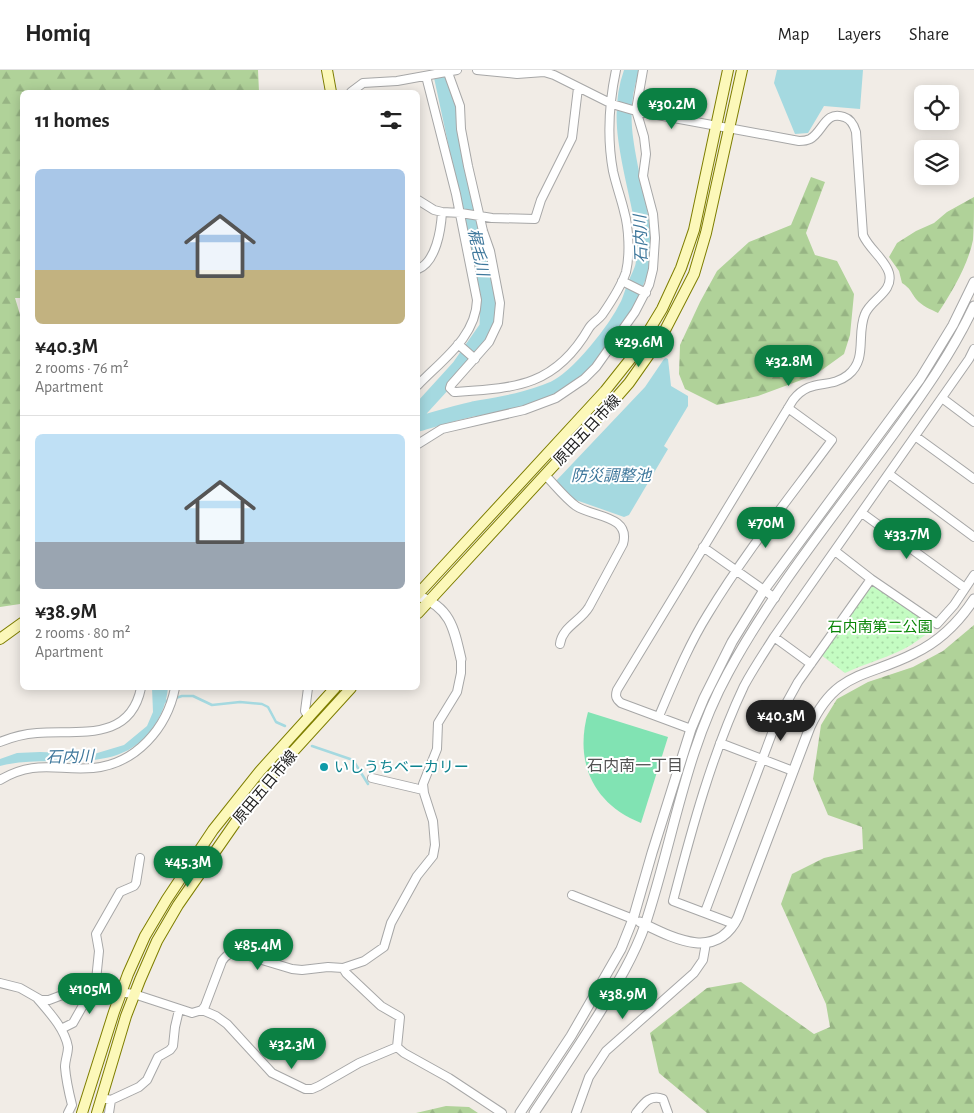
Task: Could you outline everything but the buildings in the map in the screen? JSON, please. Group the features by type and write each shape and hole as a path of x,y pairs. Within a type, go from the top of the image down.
{"main road":[{"path":"327,70 331,90"},
{"name":"原田五日市線","path":"420,593 605,391 650,330 684,261 694,230 728,70"},
{"name":"原田五日市線","path":"420,611 629,383 673,316 694,274 706,234 742,70"},
{"path":"0,639 20,624"},
{"name":"原田五日市線","path":"82,1113 121,992 145,936 166,899 199,851 260,770 333,690"},
{"name":"原田五日市線","path":"97,1113 106,1099 126,1016 157,941 223,838 270,778 349,690"}],"street":[{"path":"353,90 363,83 397,81 457,70"},
{"path":"477,70 517,74 544,72 562,78 611,104 635,111 798,141 812,138 828,118 835,115 849,119 854,125 863,235 888,272 890,280 888,287 867,308 864,316 861,354 856,366 841,380 812,386 798,394 617,690 617,700 621,703 691,728"},
{"path":"447,71 460,106 461,129 479,215 499,292 500,313 489,342 451,385 451,391 511,387 538,378 551,371 574,352 591,326 602,316 623,282 628,258 625,215 613,171 610,148 611,104 616,70"},
{"path":"420,443 442,429 541,405 571,389 590,373 607,354 635,312 645,293 653,270 655,226 642,176 646,151 644,137 635,111 643,70"},
{"path":"420,383 458,345 472,326 477,300 460,213 427,76"},
{"path":"420,201 434,210 442,212 492,218 535,219 540,200 572,138 578,88"},
{"path":"420,268 428,262 437,243 442,212"},
{"path":"623,282 645,293"},
{"path":"520,1113 605,980 622,950 691,728 732,642 764,590 920,379 953,325 974,282"},
{"path":"534,1113 581,1042 632,956 645,924 684,786 706,719 726,676 775,598 929,384 962,330 974,306"},
{"path":"458,345 474,359"},
{"path":"734,924 673,901 698,808 720,743 745,685 774,636 942,398 972,361 974,349"},
{"path":"942,398 974,422"},
{"path":"659,716 683,660 708,614 736,571 832,440 788,408"},
{"path":"915,436 974,480"},
{"path":"889,474 974,537"},
{"path":"545,476 578,507 601,515 618,524 623,530 625,537 589,607 584,615 562,634 560,644"},
{"path":"862,512 965,588"},
{"path":"704,548 775,598"},
{"path":"835,550 871,579 937,624 954,606 974,575"},
{"path":"705,912 777,720 798,682 871,579"},
{"path":"202,1010 222,961 226,955 232,952 292,969 302,970 328,967 343,968 364,961 384,947 392,923 416,876 433,856 435,845 433,821 423,790 424,780 437,749 438,723 457,692 462,659 449,619 437,605 420,596"},
{"path":"572,895 684,941 706,943 719,939 734,924 793,771 815,716 821,706 837,689 857,676 898,661 931,644 959,620 974,599"},
{"path":"774,636 811,664"},
{"path":"0,742 23,735 94,731 109,728 133,710 141,690"},
{"path":"0,780 18,771 30,768 56,766 92,768 126,758 145,744 156,731 169,707 174,690"},
{"path":"308,690 305,711 308,718"},
{"path":"720,743 793,771"},
{"path":"372,778 423,790"},
{"path":"95,990 99,951 96,934 120,892 134,886 136,883 140,858"},
{"path":"576,1113 589,1077 606,1051 694,973 703,960 706,943"},
{"path":"343,968 381,1006 400,1016 397,1047"},
{"path":"0,983 23,990 37,998 49,1000 77,989 95,990 134,994 192,1013 202,1010 216,1016 227,1024 272,1073 305,1089 319,1086 359,1063 397,1047"},
{"path":"61,1029 73,1023 86,1000 86,997 79,995 77,989"},
{"path":"37,998 61,1029 68,1046 65,1066 68,1093 72,1105 68,1113"},
{"path":"109,1113 106,1099 143,1084 150,1075 158,1057 170,1050 174,1042 175,1025 179,1010"},
{"path":"397,1047 502,1113"},
{"path":"636,1113 644,1102 658,1097 664,1100 668,1113"}],"green space":[{"path":"0,70 258,70 259,90 20,90 20,298 15,298 20,314 20,604 0,607"},
{"path":"811,177 825,182 806,233 815,255 837,261 854,294 850,335 844,354 815,375 758,396 717,405 685,389 679,374 680,345 717,271 749,242 791,225"},
{"path":"974,197 974,224 971,249 959,278 938,313 923,305 902,283 899,271 889,257 897,243 916,231 934,223 947,212"},
{"name":"石内南第二公園","path":"877,586 934,629 903,649 845,673 821,655 871,587"},
{"path":"974,625 974,1113 707,1113 659,1073 650,1033 707,988 741,982 814,1034 830,1027 826,1004 781,904 792,874 824,858 863,849 862,827 828,815 813,779 821,725 837,699 868,682 913,667 943,651"},
{"path":"588,712 668,737 641,823 624,815 610,805 599,793 591,779 586,764 584,748 584,730"},
{"path":"446,1106 469,1107 478,1113 416,1113"}],"water":[{"path":"777,70 863,70 860,109 824,106 808,133 795,134 774,83"},
{"name":"防災調整池","path":"666,358 668,359 671,386 688,396 688,406 664,446 668,449 629,515 624,517 573,499 555,482 645,387"},
{"path":"420,415 448,419 420,427"},
{"path":"152,690 168,690 164,707 151,731 131,748 115,756 96,760 38,761 0,766 0,759 17,753 94,754 124,745 147,726 153,712"}],"waterway":[{"name":"梶毛川","path":"420,410 459,367 487,327 488,294 440,70"},
{"name":"石内川","path":"420,423 466,411 524,399 553,389 563,383 585,363 615,326 628,304 642,270 644,252 640,212 624,123 624,105 632,70"},
{"path":"163,702 182,696 193,696 212,705 240,702 262,704 268,707 276,722 285,726"},
{"path":"312,746 353,760 368,784"}],"place":[{"name":"いしうちベーカリー","path":"324,767"}],"district":[{"name":"石内南一丁目","path":"635,765"}]}
